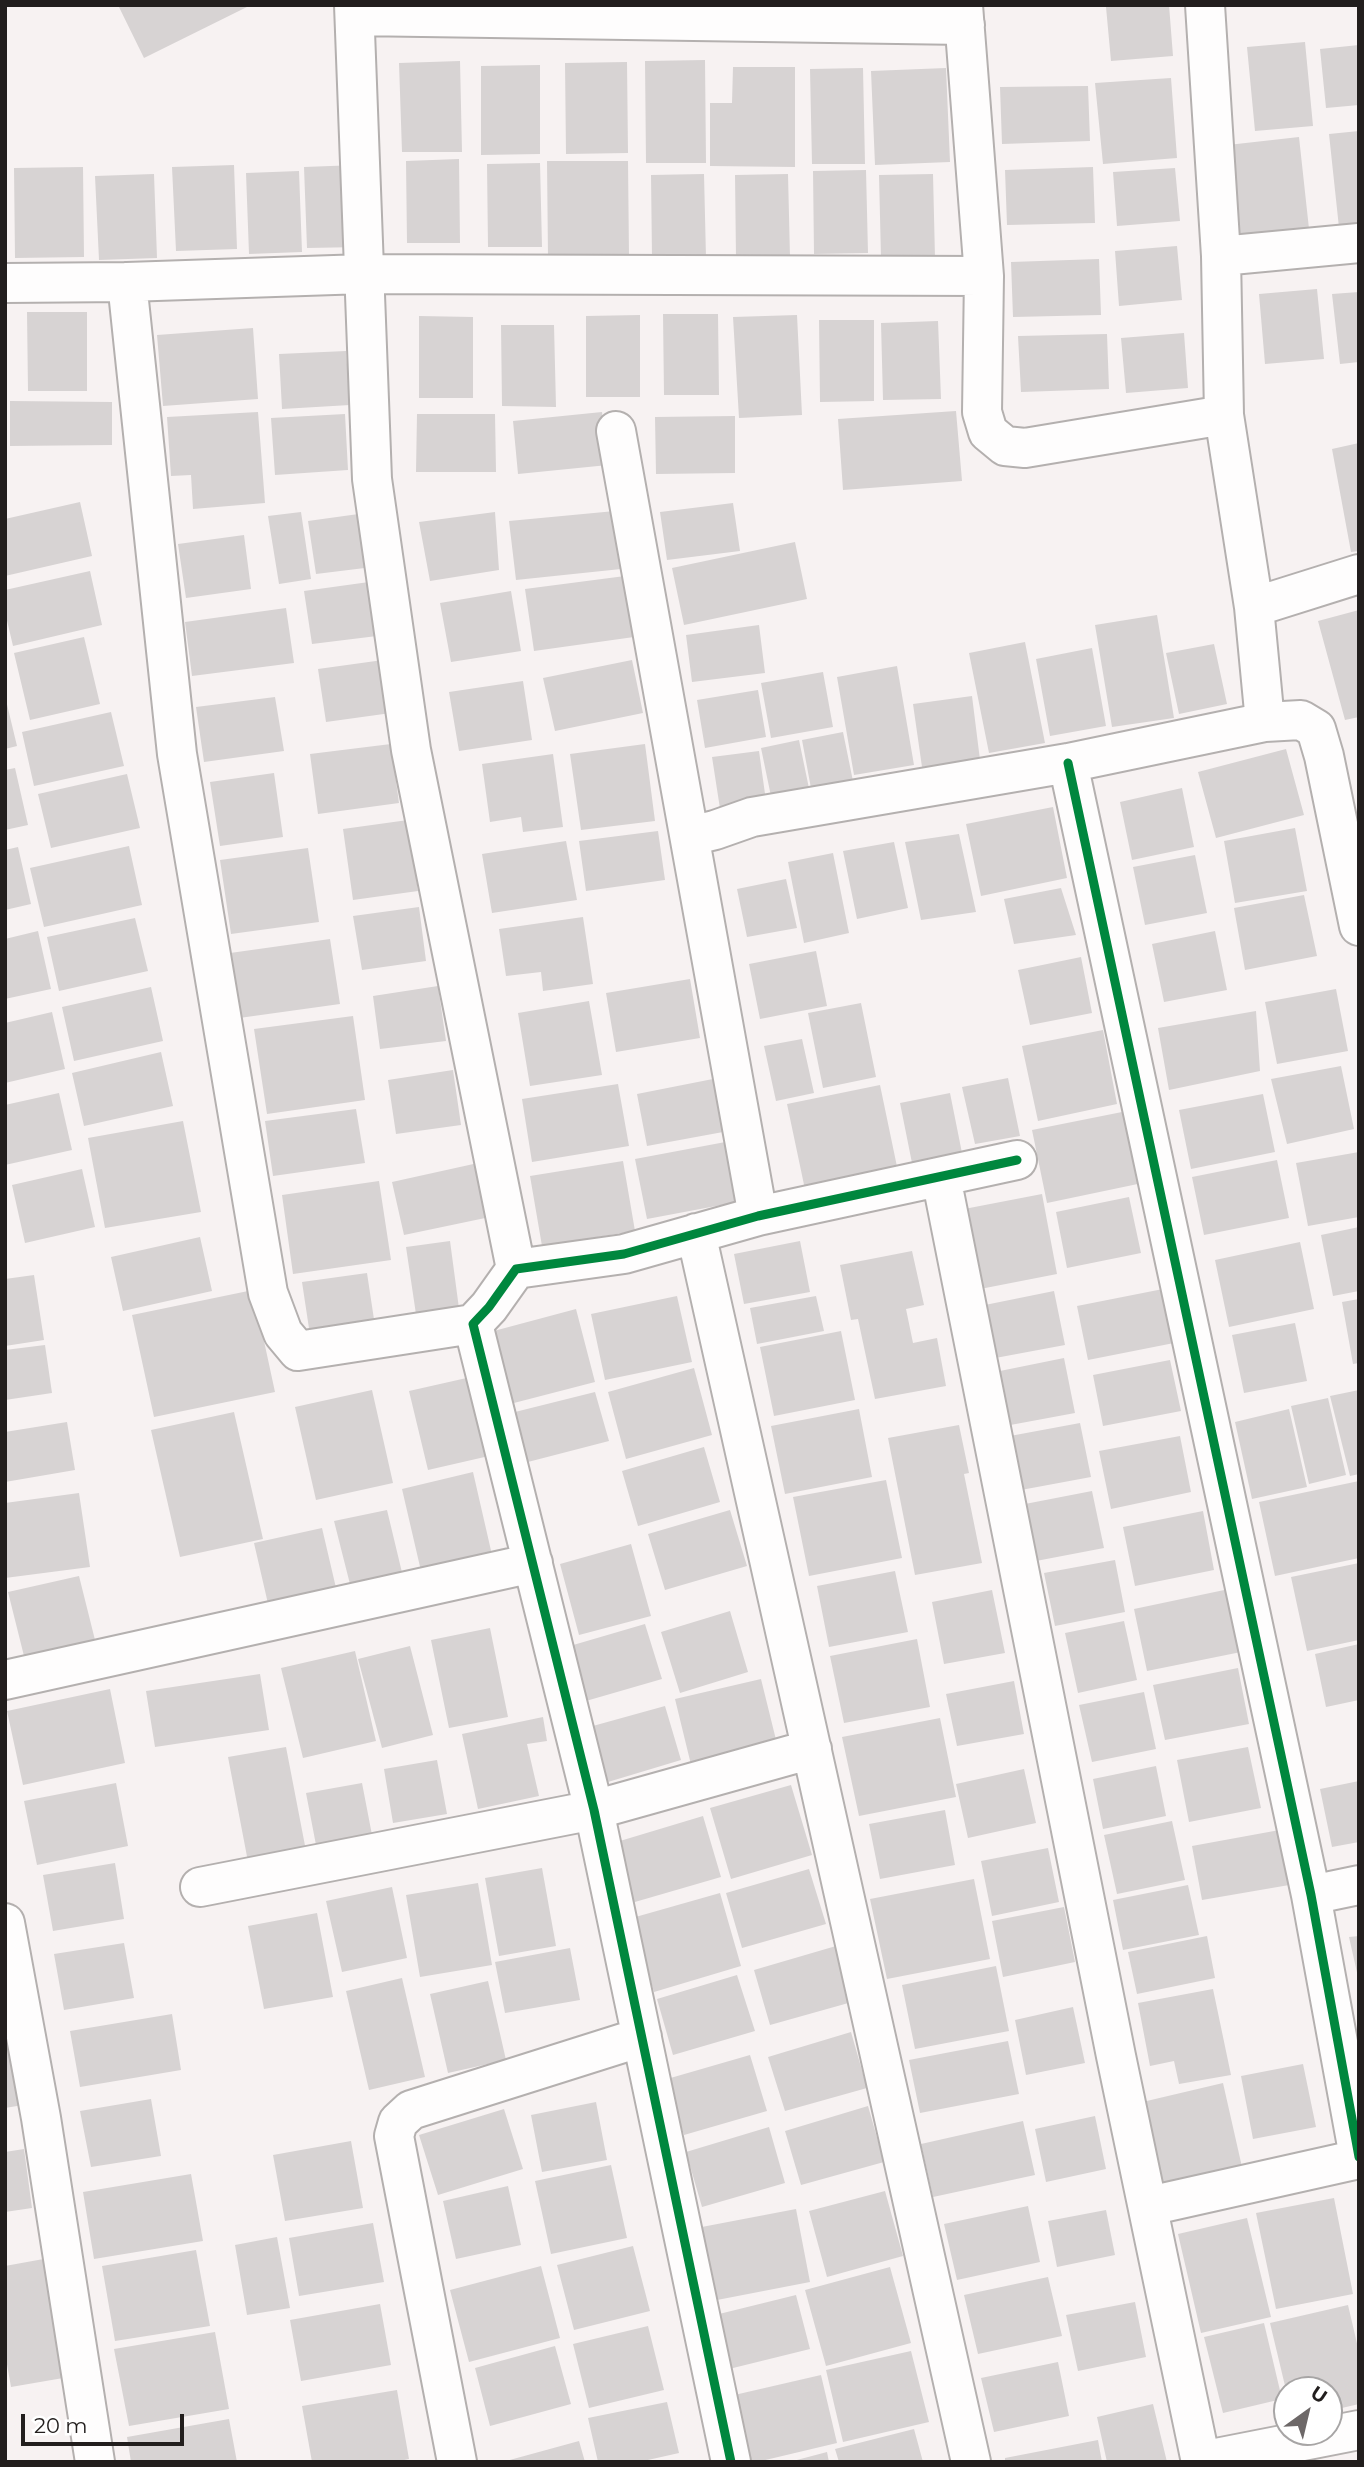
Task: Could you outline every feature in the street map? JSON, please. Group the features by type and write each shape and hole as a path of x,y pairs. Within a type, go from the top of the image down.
{"street":[{"path":"1205,5 1221,256 1224,415 1254,607 1265,722"},
{"path":"516,1269 411,750 372,480 354,11 964,15 984,276 982,412 988,432 1005,446 1025,448 1224,415"},
{"path":"1221,256 1359,243"},
{"path":"5,283 364,274 984,276"},
{"path":"127,282 177,754 268,1293 283,1334 298,1351 473,1324 489,1307 516,1269 624,1254 758,1216 1017,1160"},
{"path":"616,431 758,1216"},
{"path":"1254,607 1359,574"},
{"path":"690,836 715,831 752,817 1068,763 1265,722 1301,720 1316,729 1324,756 1359,926"},
{"path":"1068,763 1311,1895 1359,2158 1149,2206"},
{"path":"941,1177 1116,2056 1201,2462 1359,2430"},
{"path":"696,1233 971,2462"},
{"path":"473,1324 594,1810 731,2462"},
{"path":"5,1680 533,1563"},
{"path":"200,1887 594,1810 812,1749"},
{"path":"1311,1895 1359,1885"},
{"path":"5,1923 41,2118 96,2462"},
{"path":"457,2462 394,2136 398,2122 411,2110 642,2037"}],"building":[{"path":"118,5 251,5 144,58"},
{"path":"1169,5 1173,56 1111,61 1106,7"},
{"path":"1305,42 1313,126 1255,131 1247,47"},
{"path":"1359,45 1359,105 1326,108 1320,49"},
{"path":"705,60 706,163 646,163 645,61"},
{"path":"460,61 462,152 402,152 399,63"},
{"path":"627,62 628,153 566,154 565,63"},
{"path":"540,65 540,154 481,155 481,66"},
{"path":"733,67 795,67 795,167 710,166 710,103 732,103"},
{"path":"863,68 865,164 812,164 810,69"},
{"path":"946,68 950,162 875,165 871,71"},
{"path":"1171,78 1177,158 1103,164 1095,83"},
{"path":"1088,86 1090,141 1002,144 1000,87"},
{"path":"1359,131 1359,235 1340,237 1329,134"},
{"path":"1299,137 1310,238 1231,247 1219,146"},
{"path":"459,159 460,243 407,243 406,161"},
{"path":"547,161 628,161 629,256 548,257"},
{"path":"540,163 542,247 488,247 487,164"},
{"path":"234,165 237,249 176,251 172,167"},
{"path":"357,165 360,247 307,248 304,167"},
{"path":"83,167 84,257 15,258 14,168"},
{"path":"1093,167 1095,223 1007,225 1005,170"},
{"path":"1175,168 1180,221 1117,226 1113,172"},
{"path":"866,170 868,253 814,254 813,171"},
{"path":"299,171 302,252 249,254 246,173"},
{"path":"154,174 157,258 99,260 95,176"},
{"path":"704,174 706,258 652,258 651,175"},
{"path":"788,174 790,257 736,258 735,175"},
{"path":"933,174 935,258 881,258 879,175"},
{"path":"1177,246 1182,300 1119,306 1115,251"},
{"path":"1099,259 1101,315 1013,317 1011,262"},
{"path":"1317,289 1324,359 1265,364 1259,294"},
{"path":"1359,292 1359,362 1340,364 1332,294"},
{"path":"27,312 87,312 87,391 28,391"},
{"path":"663,314 718,314 719,395 664,395"},
{"path":"640,315 640,397 586,397 586,316"},
{"path":"797,315 802,415 739,418 733,317"},
{"path":"419,316 473,317 473,398 419,398"},
{"path":"819,320 874,320 874,401 820,402"},
{"path":"938,321 941,399 883,400 881,323"},
{"path":"501,325 554,325 556,407 502,406"},
{"path":"253,328 258,399 163,406 157,335"},
{"path":"1184,333 1188,388 1126,393 1121,338"},
{"path":"1107,334 1109,389 1021,392 1018,336"},
{"path":"346,351 350,405 282,409 279,354"},
{"path":"10,401 112,402 112,445 10,446"},
{"path":"956,411 962,481 843,490 838,419"},
{"path":"258,412 265,503 193,509 191,475 171,476 167,417"},
{"path":"602,412 608,465 518,474 513,421"},
{"path":"345,414 348,470 275,475 271,418"},
{"path":"417,414 495,414 496,472 416,472"},
{"path":"735,416 735,473 656,474 655,417"},
{"path":"1359,443 1359,551 1351,552 1332,449"},
{"path":"80,502 92,556 5,576 5,519"},
{"path":"733,503 740,551 667,560 660,512"},
{"path":"615,511 621,569 516,580 509,521"},
{"path":"301,512 311,579 279,584 268,516"},
{"path":"373,512 381,566 316,574 308,521"},
{"path":"495,512 499,570 430,581 419,522"},
{"path":"244,535 251,589 186,598 178,544"},
{"path":"795,542 807,599 684,625 672,568"},
{"path":"90,571 102,625 13,646 5,612 5,590"},
{"path":"625,576 634,637 534,651 525,589"},
{"path":"369,582 377,636 312,644 304,591"},
{"path":"511,591 521,651 451,662 440,603"},
{"path":"286,608 294,663 192,676 185,622"},
{"path":"1359,610 1359,717 1345,720 1318,621"},
{"path":"1157,615 1174,718 1112,727 1095,625"},
{"path":"759,625 765,673 692,682 686,635"},
{"path":"84,637 100,704 30,720 14,653"},
{"path":"1025,642 1045,743 989,753 969,653"},
{"path":"1214,644 1227,704 1179,714 1166,653"},
{"path":"1092,648 1106,726 1050,736 1036,659"},
{"path":"383,660 391,713 326,722 318,669"},
{"path":"632,660 643,713 555,731 543,678"},
{"path":"897,666 914,765 854,775 837,677"},
{"path":"823,672 833,727 771,738 761,683"},
{"path":"523,681 532,740 459,751 449,692"},
{"path":"758,690 766,737 705,748 697,700"},
{"path":"5,696 17,746 5,749"},
{"path":"972,696 980,760 922,767 913,704"},
{"path":"275,697 284,751 204,762 196,707"},
{"path":"111,712 124,766 34,786 22,732"},
{"path":"843,732 855,791 813,799 802,740"},
{"path":"799,740 811,798 773,806 761,748"},
{"path":"391,744 399,803 318,814 310,754"},
{"path":"645,744 655,821 581,830 570,754"},
{"path":"1286,749 1304,815 1216,838 1198,772"},
{"path":"759,751 767,808 721,815 712,757"},
{"path":"553,754 563,827 523,832 521,817 490,822 482,764"},
{"path":"15,768 28,825 5,830 5,770"},
{"path":"274,773 283,837 220,846 210,782"},
{"path":"127,774 140,828 51,848 38,794"},
{"path":"1182,788 1194,847 1132,860 1120,802"},
{"path":"1053,807 1067,878 981,896 966,824"},
{"path":"408,820 418,891 353,900 343,829"},
{"path":"1295,828 1307,891 1235,903 1224,841"},
{"path":"658,831 665,880 586,891 579,841"},
{"path":"959,834 976,912 921,920 905,842"},
{"path":"566,841 577,900 492,913 482,854"},
{"path":"894,842 908,908 857,919 843,851"},
{"path":"129,846 142,905 44,927 30,868"},
{"path":"18,847 31,904 5,910 5,850"},
{"path":"308,848 319,922 231,934 220,860"},
{"path":"833,853 849,933 804,943 788,862"},
{"path":"1195,855 1207,913 1145,925 1133,867"},
{"path":"786,879 797,928 747,937 737,889"},
{"path":"1061,888 1076,935 1014,944 1004,899"},
{"path":"1304,895 1317,956 1245,970 1234,908"},
{"path":"419,907 426,961 362,970 353,916"},
{"path":"583,917 593,984 543,991 541,972 506,976 499,929"},
{"path":"135,918 148,971 59,991 47,937"},
{"path":"38,931 51,989 5,999 5,939"},
{"path":"1215,931 1227,990 1164,1002 1152,944"},
{"path":"330,939 340,1004 232,1019 223,954"},
{"path":"816,951 827,1006 760,1019 749,964"},
{"path":"1081,957 1092,1013 1030,1025 1018,970"},
{"path":"690,979 700,1038 616,1052 606,993"},
{"path":"438,986 446,1041 380,1049 373,996"},
{"path":"151,987 163,1041 74,1061 62,1007"},
{"path":"1336,989 1348,1051 1277,1064 1265,1002"},
{"path":"589,1001 602,1075 530,1086 518,1013"},
{"path":"861,1003 876,1077 823,1088 808,1013"},
{"path":"1256,1011 1260,1071 1169,1090 1158,1028"},
{"path":"52,1012 65,1069 5,1083 5,1023"},
{"path":"353,1016 365,1100 267,1114 254,1029"},
{"path":"1103,1030 1117,1104 1038,1121 1022,1046"},
{"path":"802,1039 814,1093 776,1101 764,1046"},
{"path":"161,1052 173,1106 84,1126 72,1073"},
{"path":"1341,1066 1354,1129 1287,1144 1271,1079"},
{"path":"453,1070 461,1125 396,1134 388,1080"},
{"path":"723,1077 734,1130 647,1146 637,1094"},
{"path":"1008,1078 1020,1136 975,1144 962,1087"},
{"path":"618,1084 629,1146 532,1162 522,1099"},
{"path":"880,1085 900,1181 807,1199 787,1104"},
{"path":"59,1093 72,1150 5,1165 5,1105"},
{"path":"950,1093 962,1153 912,1163 900,1103"},
{"path":"1263,1094 1275,1152 1191,1169 1179,1110"},
{"path":"356,1109 365,1163 273,1176 265,1121"},
{"path":"1137,1109 1152,1181 1047,1203 1032,1130"},
{"path":"183,1121 201,1212 105,1228 88,1138"},
{"path":"736,1140 748,1200 647,1219 635,1159"},
{"path":"1359,1152 1359,1217 1308,1226 1296,1163"},
{"path":"1277,1160 1289,1218 1204,1235 1192,1177"},
{"path":"623,1161 635,1231 542,1246 530,1176"},
{"path":"478,1163 490,1217 404,1235 392,1182"},
{"path":"82,1169 95,1227 25,1243 12,1185"},
{"path":"379,1181 391,1260 293,1274 282,1195"},
{"path":"1042,1194 1057,1274 975,1290 959,1210"},
{"path":"1129,1197 1141,1253 1067,1268 1056,1212"},
{"path":"1359,1227 1359,1291 1333,1296 1321,1235"},
{"path":"200,1237 212,1291 123,1311 111,1257"},
{"path":"450,1241 460,1316 417,1321 406,1247"},
{"path":"800,1241 810,1292 744,1304 734,1254"},
{"path":"1300,1242 1314,1309 1229,1327 1215,1260"},
{"path":"912,1251 924,1305 906,1309 913,1343 937,1338 946,1386 875,1399 858,1319 851,1320 840,1265"},
{"path":"367,1273 375,1326 310,1335 302,1282"},
{"path":"34,1275 44,1340 5,1346 5,1279"},
{"path":"1163,1289 1174,1343 1088,1360 1077,1306"},
{"path":"253,1290 275,1392 154,1417 132,1315"},
{"path":"1054,1291 1065,1345 990,1359 980,1306"},
{"path":"677,1296 692,1362 605,1380 591,1314"},
{"path":"816,1296 824,1331 757,1344 750,1308"},
{"path":"1359,1299 1359,1363 1353,1364 1342,1302"},
{"path":"576,1309 595,1382 510,1404 490,1332"},
{"path":"1295,1323 1307,1381 1244,1393 1232,1335"},
{"path":"841,1331 855,1400 774,1416 760,1347"},
{"path":"45,1345 52,1393 5,1400 5,1350"},
{"path":"1064,1358 1075,1413 1005,1426 995,1372"},
{"path":"1170,1360 1181,1411 1103,1426 1093,1375"},
{"path":"694,1368 712,1435 626,1459 608,1392"},
{"path":"471,1377 489,1456 428,1470 409,1391"},
{"path":"372,1390 393,1483 316,1500 295,1407"},
{"path":"1359,1390 1359,1474 1350,1476 1330,1396"},
{"path":"595,1392 609,1441 524,1463 511,1413"},
{"path":"1328,1398 1346,1475 1309,1484 1291,1406"},
{"path":"859,1409 872,1477 785,1494 771,1426"},
{"path":"1289,1409 1307,1487 1252,1499 1235,1422"},
{"path":"234,1412 263,1539 180,1557 151,1430"},
{"path":"67,1422 75,1470 5,1482 5,1432"},
{"path":"1080,1423 1091,1477 1021,1490 1010,1436"},
{"path":"959,1425 969,1473 964,1474 982,1563 915,1575 888,1438"},
{"path":"1180,1436 1191,1492 1111,1509 1099,1451"},
{"path":"704,1447 720,1502 638,1526 622,1471"},
{"path":"473,1472 495,1568 424,1584 402,1489"},
{"path":"886,1480 902,1558 809,1576 793,1497"},
{"path":"1359,1481 1359,1558 1275,1576 1259,1502"},
{"path":"1092,1491 1104,1548 1036,1561 1025,1504"},
{"path":"79,1493 90,1567 5,1578 5,1503"},
{"path":"387,1510 405,1585 353,1596 334,1521"},
{"path":"730,1510 747,1566 665,1590 648,1534"},
{"path":"1203,1511 1214,1570 1135,1586 1123,1527"},
{"path":"322,1528 340,1605 272,1621 254,1543"},
{"path":"631,1544 651,1616 579,1635 560,1564"},
{"path":"1115,1560 1125,1612 1055,1626 1044,1573"},
{"path":"1359,1563 1359,1640 1307,1651 1291,1577"},
{"path":"895,1571 908,1632 829,1647 817,1586"},
{"path":"79,1576 98,1652 27,1668 8,1592"},
{"path":"1229,1589 1241,1652 1147,1671 1134,1609"},
{"path":"992,1590 1005,1653 944,1664 932,1602"},
{"path":"730,1611 748,1672 680,1693 661,1632"},
{"path":"1124,1621 1137,1680 1078,1693 1065,1633"},
{"path":"645,1624 662,1679 579,1703 563,1648"},
{"path":"490,1628 508,1717 449,1728 431,1640"},
{"path":"917,1639 930,1707 844,1723 830,1656"},
{"path":"1359,1644 1359,1700 1326,1707 1315,1654"},
{"path":"410,1646 433,1735 382,1748 358,1659"},
{"path":"355,1651 376,1741 303,1758 281,1668"},
{"path":"1238,1668 1249,1724 1165,1740 1153,1685"},
{"path":"260,1674 269,1730 155,1747 146,1691"},
{"path":"761,1679 780,1756 694,1777 675,1699"},
{"path":"1014,1681 1024,1734 957,1746 946,1694"},
{"path":"110,1689 125,1763 23,1785 7,1711"},
{"path":"1144,1692 1156,1749 1092,1762 1079,1705"},
{"path":"665,1706 681,1760 598,1785 582,1729"},
{"path":"543,1717 547,1741 527,1744 539,1796 478,1809 462,1734"},
{"path":"940,1718 956,1797 859,1816 842,1737"},
{"path":"286,1747 307,1856 249,1867 228,1757"},
{"path":"1248,1747 1261,1808 1189,1822 1177,1760"},
{"path":"437,1760 447,1814 393,1823 384,1769"},
{"path":"1156,1766 1166,1816 1103,1829 1093,1779"},
{"path":"1024,1769 1036,1823 968,1838 956,1784"},
{"path":"1359,1781 1359,1842 1332,1847 1320,1789"},
{"path":"116,1783 128,1846 37,1865 24,1801"},
{"path":"362,1783 372,1835 316,1845 306,1793"},
{"path":"791,1785 812,1855 731,1879 710,1808"},
{"path":"945,1810 955,1865 880,1879 869,1824"},
{"path":"703,1816 721,1877 628,1904 610,1844"},
{"path":"1172,1821 1185,1880 1117,1894 1104,1835"},
{"path":"1285,1829 1295,1884 1202,1900 1192,1846"},
{"path":"1048,1848 1059,1902 992,1916 981,1861"},
{"path":"115,1863 124,1919 53,1931 43,1875"},
{"path":"542,1868 556,1946 499,1956 485,1878"},
{"path":"809,1869 826,1924 742,1948 726,1893"},
{"path":"974,1879 990,1959 887,1979 870,1899"},
{"path":"478,1883 492,1965 420,1977 406,1895"},
{"path":"1188,1885 1199,1935 1123,1950 1113,1900"},
{"path":"392,1887 407,1958 342,1972 326,1901"},
{"path":"720,1893 741,1966 654,1992 632,1918"},
{"path":"1064,1907 1075,1962 1003,1977 992,1921"},
{"path":"317,1913 333,1997 264,2009 248,1926"},
{"path":"1207,1936 1215,1978 1137,1994 1128,1952"},
{"path":"1359,1936 1359,1977 1358,1977 1349,1937"},
{"path":"124,1943 134,1998 64,2010 54,1954"},
{"path":"836,1946 852,2002 770,2025 754,1970"},
{"path":"570,1948 580,2000 505,2013 495,1962"},
{"path":"996,1966 1009,2031 915,2049 902,1985"},
{"path":"737,1975 755,2031 673,2055 657,1999"},
{"path":"402,1978 425,2077 369,2090 346,1991"},
{"path":"488,1981 506,2060 448,2073 430,1994"},
{"path":"1213,1989 1231,2075 1179,2084 1174,2061 1150,2066 1138,2003"},
{"path":"1073,2007 1085,2063 1026,2075 1015,2020"},
{"path":"172,2014 181,2070 80,2087 70,2031"},
{"path":"851,2032 867,2088 785,2111 768,2057"},
{"path":"1008,2041 1019,2094 920,2113 909,2060"},
{"path":"15,2047 23,2105 5,2108 5,2048"},
{"path":"750,2055 767,2111 684,2135 667,2079"},
{"path":"1303,2064 1316,2127 1253,2139 1241,2076"},
{"path":"1223,2083 1242,2167 1155,2188 1134,2104"},
{"path":"151,2099 161,2156 91,2167 80,2111"},
{"path":"596,2102 607,2160 542,2172 531,2115"},
{"path":"868,2106 884,2162 801,2185 785,2131"},
{"path":"504,2109 523,2169 438,2195 419,2135"},
{"path":"1095,2116 1106,2169 1046,2182 1035,2129"},
{"path":"1023,2121 1035,2175 933,2197 921,2144"},
{"path":"769,2127 785,2183 702,2207 686,2152"},
{"path":"351,2141 363,2208 285,2221 273,2155"},
{"path":"24,2149 32,2208 5,2212 5,2152"},
{"path":"611,2165 627,2238 551,2254 535,2181"},
{"path":"191,2174 203,2241 94,2259 83,2192"},
{"path":"508,2186 521,2245 456,2259 443,2201"},
{"path":"885,2191 903,2256 827,2277 809,2211"},
{"path":"1334,2198 1353,2294 1276,2309 1256,2213"},
{"path":"1028,2206 1040,2262 957,2280 944,2224"},
{"path":"796,2209 810,2282 717,2300 712,2273 695,2277 686,2230"},
{"path":"1106,2210 1115,2255 1057,2267 1048,2221"},
{"path":"1247,2218 1271,2317 1201,2333 1178,2234"},
{"path":"373,2223 384,2282 299,2296 289,2238"},
{"path":"277,2237 290,2308 247,2315 235,2245"},
{"path":"633,2246 650,2311 574,2330 557,2265"},
{"path":"196,2250 210,2326 115,2341 102,2266"},
{"path":"49,2258 69,2377 11,2387 5,2353 5,2266"},
{"path":"541,2266 560,2338 469,2362 450,2290"},
{"path":"890,2267 911,2343 826,2366 805,2290"},
{"path":"1048,2277 1062,2336 978,2354 964,2295"},
{"path":"796,2295 810,2349 729,2369 715,2315"},
{"path":"1135,2302 1146,2357 1078,2371 1066,2315"},
{"path":"380,2304 391,2365 301,2381 290,2320"},
{"path":"1348,2305 1359,2352 1359,2404 1343,2408 1343,2376 1283,2376 1270,2323"},
{"path":"1264,2323 1277,2376 1273,2376 1273,2401 1223,2413 1204,2337"},
{"path":"648,2326 664,2390 589,2408 573,2344"},
{"path":"215,2332 229,2409 129,2426 114,2349"},
{"path":"555,2346 571,2404 490,2426 475,2368"},
{"path":"911,2351 929,2422 843,2442 826,2370"},
{"path":"1058,2362 1069,2416 994,2432 981,2378"},
{"path":"821,2375 837,2443 757,2462 746,2462 730,2396"},
{"path":"397,2390 409,2459 395,2462 312,2462 302,2406"},
{"path":"667,2402 679,2453 639,2462 598,2462 588,2418"},
{"path":"1153,2404 1167,2462 1107,2462 1097,2417"},
{"path":"229,2419 237,2462 131,2462 127,2437"},
{"path":"914,2429 923,2462 839,2462 835,2449"},
{"path":"1098,2440 1102,2462 1005,2462 1005,2458"},
{"path":"579,2441 585,2462 506,2462 506,2461"},
{"path":"827,2452 829,2462 793,2462 793,2461"}],"cycle path":[{"path":"1068,763 1311,1895 1359,2157"},
{"path":"731,2462 594,1810 473,1324 489,1307 516,1269 624,1254 758,1216 1017,1160"}]}
